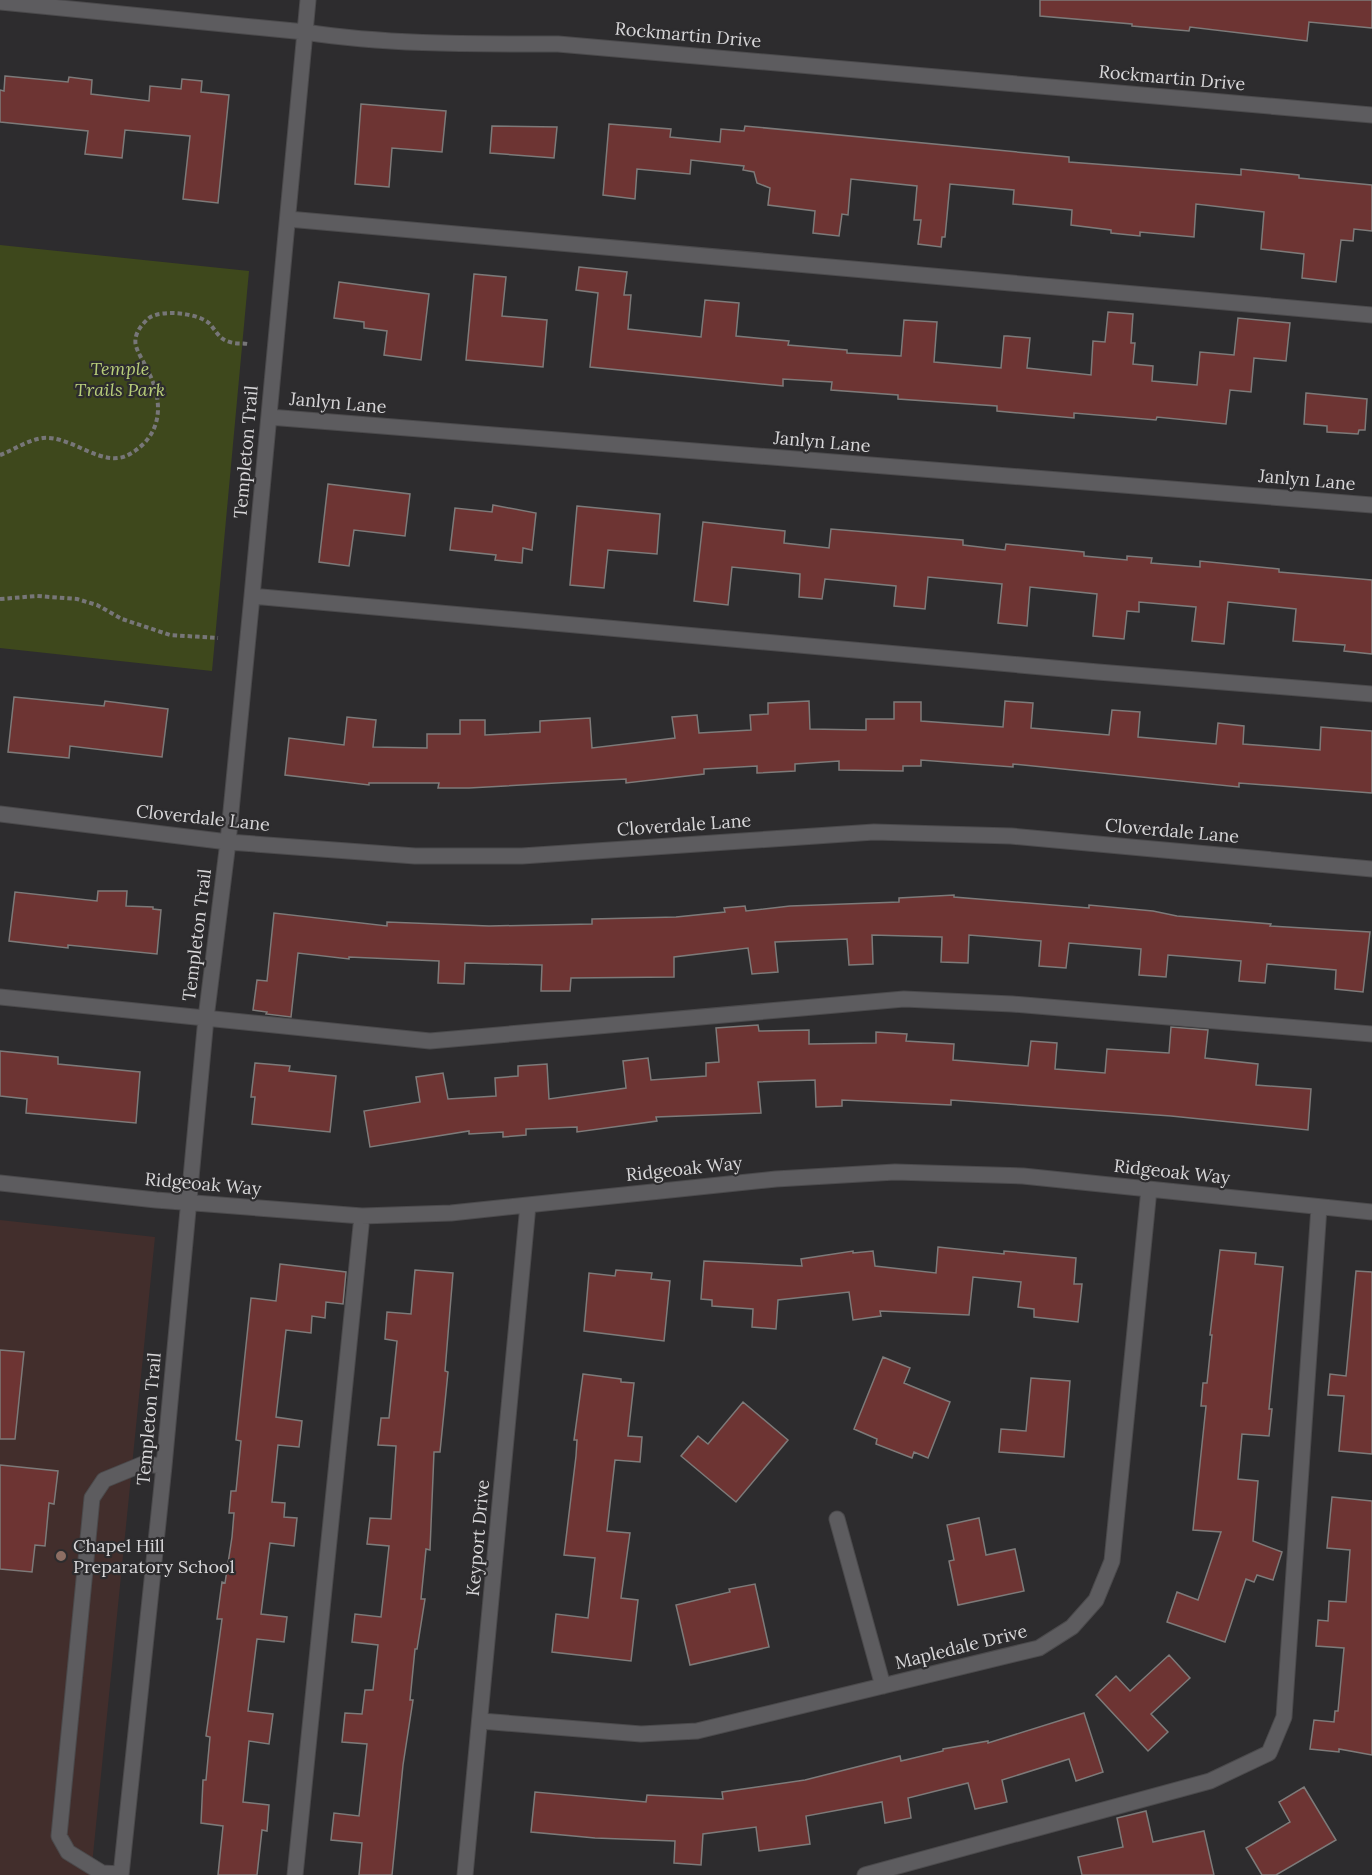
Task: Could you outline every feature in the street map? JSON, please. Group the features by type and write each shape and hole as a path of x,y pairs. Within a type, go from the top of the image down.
{"street":[{"name":"Templeton Trail","path":"121,1875 164,1466 206,1018 228,842 308,0"},
{"name":"Rockmartin Drive","path":"0,2 305,32 351,39 451,44 558,44 1372,115"},
{"path":"288,219 1372,315"},
{"name":"Janlyn Lane","path":"269,417 1372,505"},
{"path":"252,596 1031,666 1372,694"},
{"name":"Cloverdale Lane","path":"0,813 228,842 415,856 522,856 874,832 1011,836 1372,869"},
{"path":"0,996 430,1041 904,999 1012,1004 1372,1035"},
{"name":"Ridgeoak Way","path":"0,1183 188,1203 362,1216 451,1214 776,1179 895,1172 1023,1176 1372,1212"},
{"name":"Mapledale Drive","path":"481,1721 641,1734 697,1731 1039,1648 1072,1627 1096,1600 1112,1561 1149,1189"},
{"name":"Keyport Drive","path":"465,1875 528,1205"},
{"path":"866,1875 1210,1781 1269,1753 1284,1717 1319,1207"},
{"path":"295,1875 362,1216"},
{"path":"121,1875 102,1873 68,1852 59,1836 92,1498 104,1480 143,1464 164,1466"},
{"path":"837,1519 883,1686"}],"path":[{"path":"0,455 43,438 76,444 102,457 128,456 142,445 154,432 158,416 152,377 136,346 136,335 150,317 168,313 187,315 210,324 221,338 229,342 248,344"},
{"path":"0,599 37,596 77,599 97,605 122,619 170,635 218,638"}],"shaded area":[{"name":"Chapel Hill Preparatory School","path":"0,1220 155,1237 91,1875 0,1875"}],"green space":[{"name":"Temple Trails Park","path":"0,245 249,271 212,671 0,648"}],"building":[{"path":"1040,0 1372,0 1372,28 1309,22 1307,41 1190,27 1189,31 1040,16"},
{"path":"5,76 68,82 69,77 92,80 91,94 149,101 150,86 181,89 182,79 202,81 201,92 229,95 218,203 183,199 190,136 125,130 122,158 85,154 88,131 0,122 0,90 4,91"},
{"path":"361,104 446,111 442,152 392,148 389,187 355,184"},
{"path":"609,124 671,129 670,137 720,142 721,129 744,131 745,126 1069,157 1069,162 1241,175 1241,169 1299,175 1299,178 1372,185 1372,231 1354,229 1353,241 1341,240 1336,282 1302,278 1304,254 1261,249 1264,212 1196,204 1194,237 1140,232 1140,236 1071,225 1072,210 1013,204 1014,190 950,184 945,237 942,237 941,247 918,244 921,220 914,220 917,186 851,179 848,215 842,214 839,236 813,233 815,211 768,205 770,188 757,183 754,172 743,170 744,166 691,160 690,174 637,169 635,199 603,195"},
{"path":"492,126 557,127 554,158 490,153"},
{"path":"579,267 627,272 624,295 631,295 628,329 701,337 705,300 739,303 736,336 789,341 788,345 847,350 847,353 901,356 904,320 937,322 934,362 1001,368 1004,336 1008,336 1030,338 1027,368 1091,375 1093,341 1105,342 1108,312 1133,314 1131,343 1135,343 1133,364 1153,366 1152,381 1197,385 1200,352 1234,355 1238,318 1290,323 1286,361 1254,358 1251,392 1230,390 1226,424 1157,417 1156,420 1074,413 1074,418 997,411 997,406 898,399 898,395 831,390 832,382 783,379 783,386 590,367 598,293 576,290"},
{"path":"474,274 506,277 502,316 547,320 543,367 466,360"},
{"path":"339,282 429,294 421,360 384,355 387,331 364,328 364,322 334,318"},
{"path":"1306,393 1367,399 1365,430 1359,430 1358,434 1327,432 1327,426 1304,424"},
{"path":"328,484 410,494 405,536 354,530 349,566 319,562"},
{"path":"493,505 536,513 532,550 523,548 522,563 495,560 496,555 450,550 455,508 492,512"},
{"path":"577,506 660,514 657,554 608,550 604,588 570,585"},
{"path":"703,522 785,531 784,543 829,548 831,529 963,540 963,545 1005,550 1006,544 1084,552 1084,556 1127,560 1127,556 1152,558 1151,563 1200,567 1200,561 1279,569 1279,572 1372,580 1372,654 1344,651 1345,645 1293,641 1296,609 1228,602 1224,644 1192,641 1196,607 1139,602 1139,612 1127,611 1124,639 1093,636 1097,594 1030,587 1027,626 998,623 1002,584 928,577 925,609 894,606 896,586 825,579 822,599 799,597 800,574 732,567 728,605 694,601"},
{"path":"14,697 104,706 105,701 168,709 162,757 70,746 69,758 8,752"},
{"path":"809,701 810,729 866,730 866,719 894,719 894,702 921,702 921,721 1003,727 1005,701 1033,703 1031,728 1109,735 1112,710 1140,712 1138,737 1216,744 1218,723 1244,726 1243,744 1320,750 1321,727 1372,731 1372,793 1239,783 1239,787 1013,764 1013,767 921,760 921,766 903,766 903,771 839,770 839,761 795,764 795,771 757,773 757,766 704,769 704,774 626,783 626,779 469,788 438,788 439,783 369,783 369,785 285,775 289,738 344,745 347,717 376,720 373,747 427,748 427,734 460,734 460,720 485,720 485,735 540,732 540,721 590,718 592,748 675,738 672,717 697,715 699,733 751,730 750,715 768,714 768,703"},
{"path":"98,891 127,891 126,906 153,907 153,909 161,910 157,954 68,945 68,948 9,941 15,892 97,901"},
{"path":"954,895 954,897 1089,908 1089,905 1153,911 1177,916 1271,924 1270,926 1370,932 1363,992 1335,989 1336,970 1267,964 1265,983 1239,981 1241,961 1168,955 1166,977 1139,975 1141,949 1069,943 1066,968 1039,966 1041,941 969,935 968,963 941,962 942,937 872,935 873,964 849,965 847,939 775,942 778,972 752,974 748,948 674,957 674,977 571,978 570,991 541,991 542,965 465,963 464,984 438,983 439,961 349,957 349,959 298,953 291,1017 253,1010 257,980 267,981 274,913 387,926 387,922 489,926 592,924 592,919 676,917 725,912 724,908 745,906 746,911 790,906 899,902 899,898"},
{"path":"758,1025 759,1031 809,1030 809,1044 876,1043 876,1032 907,1034 906,1041 954,1044 953,1060 1028,1066 1031,1041 1057,1043 1055,1069 1105,1073 1107,1049 1169,1053 1171,1027 1208,1030 1205,1058 1258,1064 1256,1085 1311,1089 1308,1130 1171,1116 951,1100 951,1105 842,1100 842,1106 816,1107 815,1080 758,1082 761,1113 656,1117 657,1121 577,1132 577,1127 526,1129 526,1135 503,1137 503,1132 469,1134 469,1131 370,1147 364,1111 420,1102 416,1077 443,1073 448,1099 496,1096 495,1078 518,1076 518,1066 547,1064 549,1099 626,1088 623,1061 648,1058 651,1080 706,1076 706,1063 719,1062 716,1028"},
{"path":"0,1051 58,1057 58,1064 140,1072 136,1123 26,1113 27,1099 0,1096"},
{"path":"255,1063 290,1066 289,1071 336,1076 330,1132 252,1124 255,1097 251,1097"},
{"path":"938,1247 1076,1258 1074,1284 1082,1284 1078,1322 1034,1317 1034,1309 1018,1307 1021,1282 973,1277 969,1315 880,1311 881,1316 853,1320 849,1292 778,1300 776,1329 752,1327 753,1309 712,1306 712,1300 701,1299 704,1261 802,1266 801,1259 853,1251 853,1253 873,1251 875,1266 936,1273"},
{"path":"1220,1250 1256,1253 1255,1264 1283,1267 1269,1409 1272,1409 1269,1436 1242,1434 1238,1479 1258,1481 1253,1541 1282,1552 1273,1580 1257,1575 1254,1582 1246,1579 1225,1642 1167,1622 1177,1592 1198,1600 1221,1532 1193,1530 1206,1406 1201,1406 1203,1383 1207,1383"},
{"path":"280,1264 346,1272 343,1304 326,1302 325,1318 312,1316 311,1333 286,1330 276,1417 302,1421 299,1447 278,1445 272,1502 285,1503 284,1517 297,1518 294,1546 270,1543 261,1614 287,1617 284,1642 257,1639 248,1711 273,1714 269,1744 249,1741 243,1802 269,1805 267,1831 262,1830 257,1875 218,1875 223,1826 201,1823 203,1780 206,1780 210,1737 206,1736 222,1619 217,1619 232,1537 234,1513 229,1513 231,1491 236,1491 241,1441 236,1440 251,1298 276,1301"},
{"path":"415,1270 453,1273 445,1371 448,1372 440,1452 434,1452 430,1550 426,1549 421,1599 425,1599 417,1649 415,1649 410,1700 413,1700 403,1765 392,1875 359,1875 362,1843 331,1840 334,1813 359,1816 367,1744 342,1742 345,1713 362,1714 365,1690 373,1690 378,1645 352,1642 355,1614 381,1617 389,1546 367,1544 370,1518 391,1519 396,1446 378,1445 381,1418 389,1418 397,1341 385,1339 387,1312 411,1314"},
{"path":"616,1270 652,1273 651,1279 670,1281 664,1341 584,1331 589,1273 615,1276"},
{"path":"1356,1271 1372,1272 1372,1454 1339,1451 1344,1396 1328,1395 1330,1374 1346,1376"},
{"path":"0,1350 24,1352 15,1439 0,1439"},
{"path":"883,1357 910,1368 904,1383 950,1402 928,1458 914,1452 912,1458 876,1444 877,1439 854,1429"},
{"path":"583,1374 634,1383 628,1436 642,1437 640,1462 615,1460 607,1531 630,1533 621,1598 638,1600 631,1661 552,1652 556,1614 588,1618 595,1558 564,1555 576,1456 577,1440 574,1440"},
{"path":"1031,1378 1070,1381 1064,1457 999,1452 1001,1429 1026,1431"},
{"path":"743,1402 788,1440 736,1502 681,1456 698,1436 708,1444"},
{"path":"0,1465 58,1471 54,1504 49,1503 45,1546 35,1545 32,1572 0,1569"},
{"path":"1332,1497 1372,1501 1372,1755 1339,1749 1339,1752 1310,1749 1314,1720 1334,1722 1335,1711 1338,1711 1344,1648 1316,1646 1318,1620 1328,1621 1329,1601 1346,1602 1350,1550 1327,1548"},
{"path":"979,1518 986,1555 1015,1549 1024,1591 958,1605 949,1561 954,1560 947,1525"},
{"path":"755,1584 769,1647 690,1665 676,1605 730,1592 729,1589"},
{"path":"1169,1655 1190,1678 1151,1714 1168,1732 1148,1751 1096,1695 1116,1676 1130,1691"},
{"path":"1084,1713 1103,1772 1076,1781 1069,1759 1002,1780 1007,1802 975,1809 968,1783 908,1798 911,1818 885,1823 882,1802 806,1816 810,1844 759,1851 756,1827 703,1834 701,1865 674,1863 675,1841 595,1838 531,1832 535,1792 646,1802 647,1795 723,1799 722,1792 805,1780 900,1756 901,1761 943,1751 943,1749 988,1741 988,1743"},
{"path":"1304,1787 1336,1840 1276,1875 1262,1875 1246,1848 1290,1822 1279,1802"},
{"path":"1146,1811 1153,1842 1204,1831 1214,1875 1082,1875 1078,1857 1123,1847 1117,1818"}],"place":[{"name":"Chapel Hill Preparatory School","path":"61,1556"}]}
